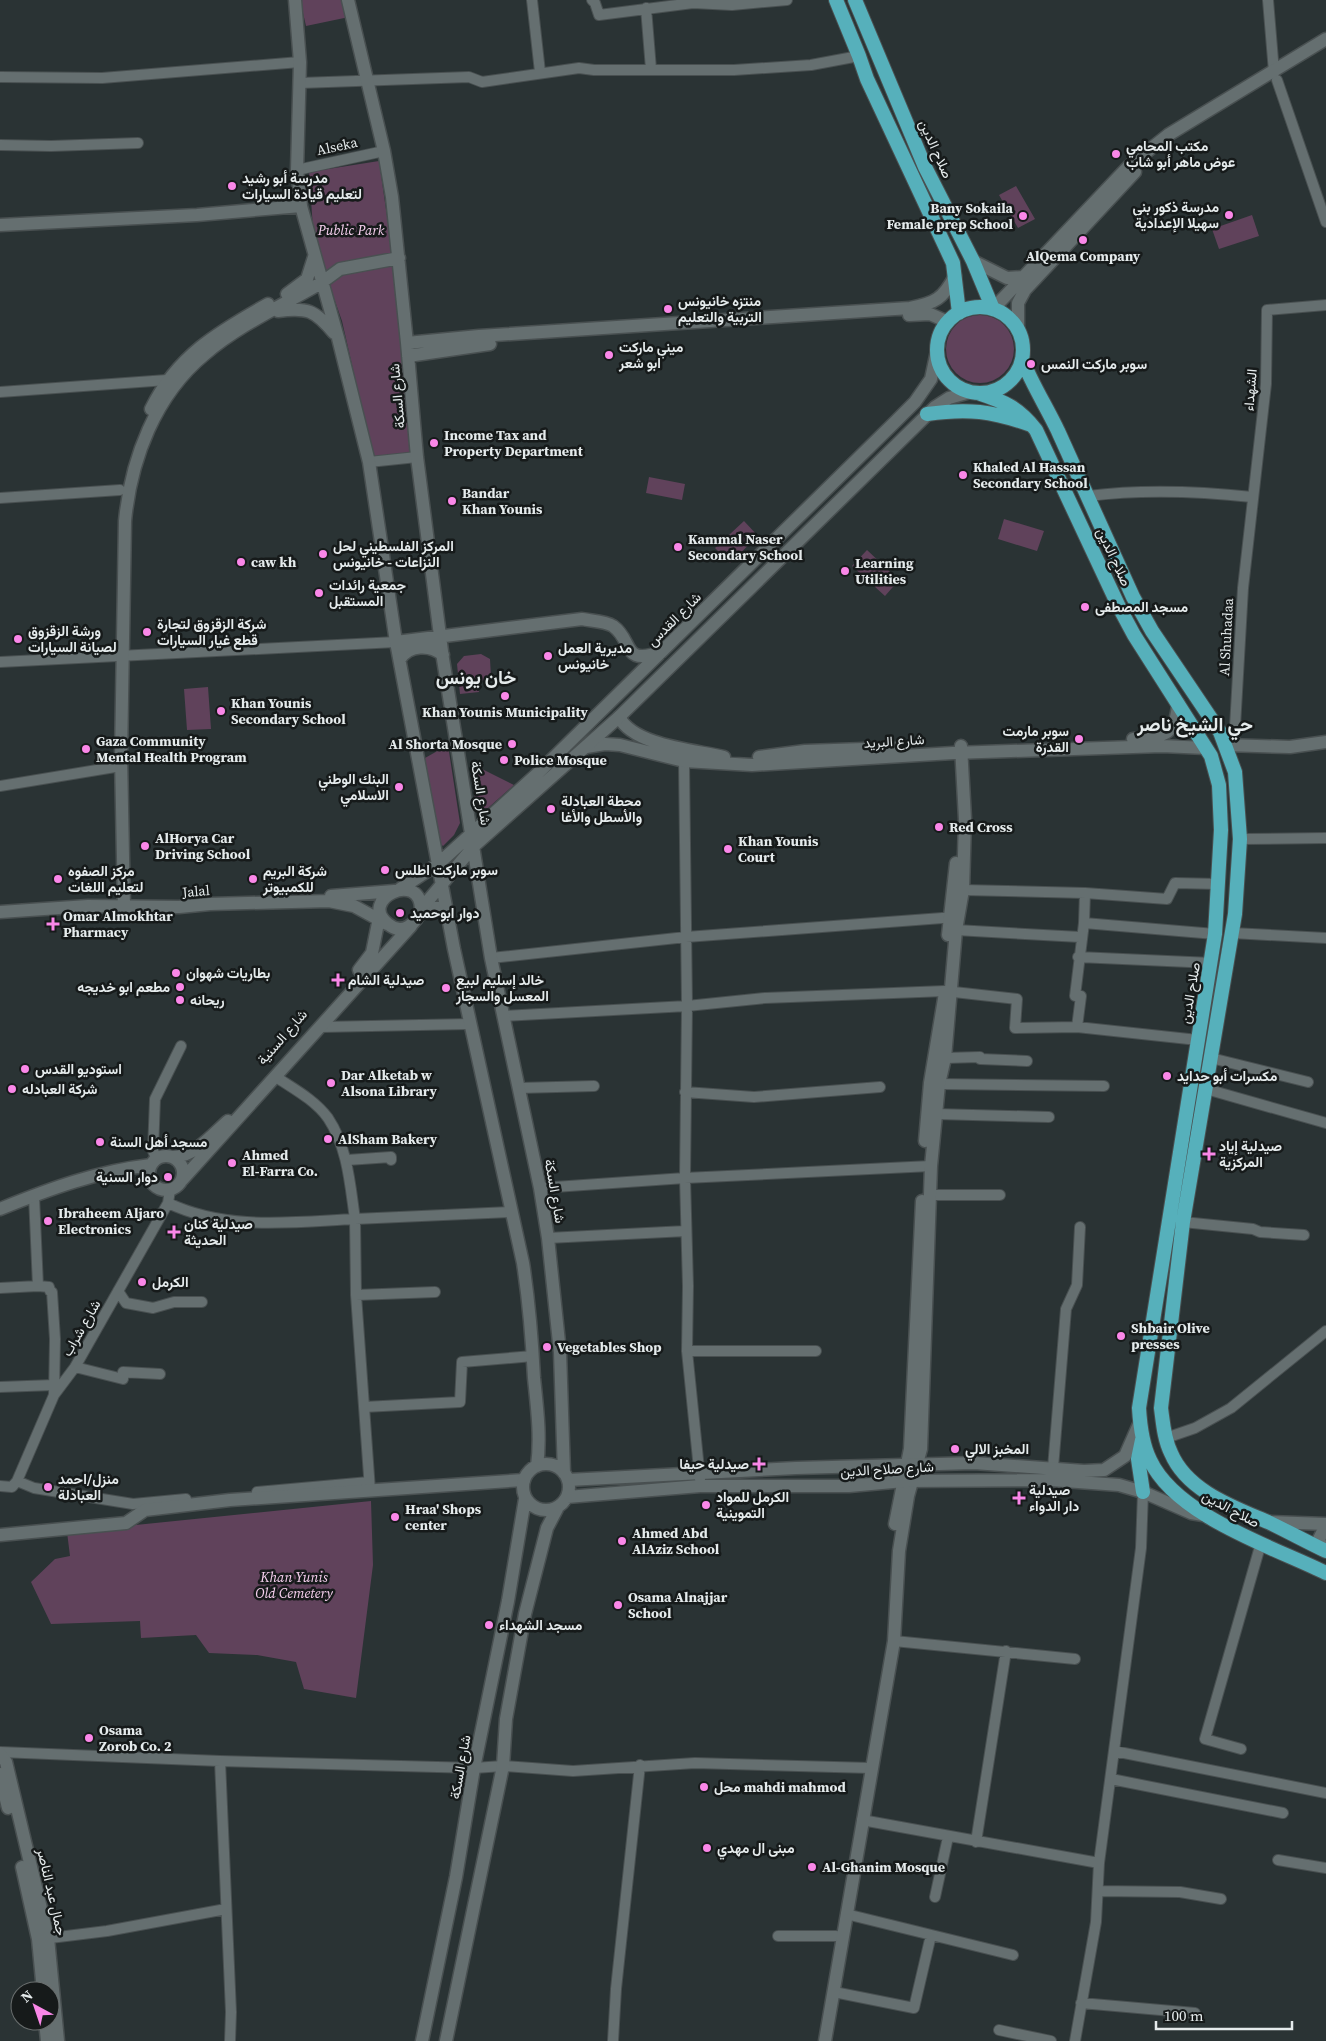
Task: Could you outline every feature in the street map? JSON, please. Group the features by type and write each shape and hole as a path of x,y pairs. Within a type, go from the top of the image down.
{"highway":[{"path":"836,0 860,56 866,79 943,238 953,263 959,313"},
{"name":"صلاح الدين","path":"855,0 925,167 973,261 993,309"},
{"path":"975,307 993,309 1010,319 1018,330 1022,340 1022,359 1016,374 1008,383 990,392 974,392 953,383 939,363 939,339 948,322 959,313 975,307"},
{"name":"صلاح الدين","path":"1022,359 1031,382 1046,406 1142,614 1230,745 1235,772 1240,867 1232,934 1184,1222 1161,1408 1166,1438 1171,1453 1179,1467 1196,1484 1226,1504 1268,1522 1324,1550"},
{"name":"صلاح الدين","path":"974,392 1010,404 1026,417 1033,426 1134,635 1211,756 1219,785 1221,855 1216,934 1141,1398 1140,1422 1142,1437 1150,1460 1164,1482 1177,1495 1203,1515 1326,1572"},
{"path":"927,414 973,410 996,413 1033,426"},
{"path":"1082,526 1098,517"},
{"path":"1197,1045 1198,1060 1211,1060"},
{"path":"1142,1437 1138,1458 1143,1492"}],"main road":[{"path":"295,0 300,62 297,170 301,206 338,338 369,462 396,642 438,864 470,1024 512,1212 530,1308 539,1448 536,1466"},
{"name":"شارع السكة","path":"348,0 384,151 399,258 416,457 440,636 491,958 540,1188 548,1238 560,1352 566,1476"},
{"path":"1018,330 1018,303 1025,290 1142,164 1275,76 1326,38"},
{"path":"993,309 1130,166 1168,136 1326,47"},
{"path":"0,225 197,215 301,206"},
{"path":"120,902 121,780 118,522 120,490 139,433 167,380 181,363 212,337 301,284 312,270 314,255"},
{"path":"120,902 115,767 127,506 130,485 143,442 153,419 183,376 204,354 229,336 322,283 340,269 399,258"},
{"path":"973,261 1007,278 1023,277"},
{"path":"408,350 488,336 910,308 931,304 940,298 947,291 955,276"},
{"path":"273,311 296,308 306,310 324,321 338,338"},
{"path":"408,350 547,337 849,317 930,314 948,322"},
{"name":"شارع القدس","path":"417,917 473,840 914,402 931,379 938,346"},
{"name":"شارع القدس","path":"397,890 473,840 586,747 619,717 927,414 949,398 974,392"},
{"path":"396,642 582,619 612,626 620,635 625,645 636,655 649,656 663,652"},
{"path":"400,660 406,652 420,647 433,648 443,655"},
{"name":"شارع البريد","path":"586,747 605,744 620,745 684,761 752,765 957,749 1107,742 1156,737 1166,734 1174,726 1177,718 1178,703"},
{"name":"شارع البريد","path":"619,717 629,730 653,740 680,749 728,758 760,757 805,751 1162,746 1206,748"},
{"path":"1230,745 1290,747 1326,742"},
{"path":"817,2041 861,1795 894,1641 899,1551 912,1466 910,1449 927,1166 926,1112 949,991 956,930 954,917 963,890 964,819 957,749"},
{"path":"912,1466 922,1449 930,1195 927,1166 939,1084 946,1058 954,917 957,749"},
{"path":"417,917 417,898 406,890 397,890 384,899 383,918 400,929 434,908 441,908 448,916"},
{"name":"Jalal","path":"0,903 179,903 340,896 397,890"},
{"name":"Jalal","path":"0,912 120,902 179,907 228,903 329,901 354,906 383,918"},
{"name":"شارع السنية","path":"170,1190 182,1180 276,1077 417,917"},
{"name":"شارع السنية","path":"0,1209 79,1179 154,1162 162,1157 173,1158 186,1155 196,1149 230,1120 368,960 383,918"},
{"path":"173,1158 182,1165 182,1180"},
{"path":"154,1162 150,1176 155,1185 164,1190 170,1190"},
{"name":"شارع صلاح الدين","path":"566,1476 974,1463 1084,1471 1110,1467 1120,1461 1130,1449 1140,1422"},
{"path":"446,2041 503,1766 506,1719 525,1614 547,1528 558,1507 567,1497 569,1487 566,1476 552,1465 536,1466 530,1470 524,1480 525,1498 536,1509 544,1511 558,1507"},
{"path":"0,1536 126,1523 145,1510 230,1500 369,1486 524,1480"},
{"name":"شارع صلاح الدين","path":"567,1497 700,1486 849,1486 909,1482 1051,1480 1119,1485 1143,1492 1191,1513 1203,1515"},
{"path":"825,2041 862,1820 867,1768 888,1642 894,1530 909,1482"},
{"name":"شارع السكة","path":"422,2041 456,1877 474,1768 506,1609 525,1498"},
{"path":"1268,1522 1326,1525 1319,1539 1324,1550"},
{"name":"جمال عبد الناصر","path":"0,1753 6,1762 43,1939 58,2041"},
{"name":"جمال عبد الناصر","path":"0,1774 43,1939 43,1981"}],"street":[{"path":"532,0 540,72"},
{"path":"592,0 599,15 693,3 732,5 787,0"},
{"path":"1268,0 1275,76 1326,222"},
{"path":"646,8 651,69"},
{"path":"300,83 469,77 482,82 540,72 579,68 594,70 734,70 811,65 860,56"},
{"path":"0,77 102,78 300,62"},
{"path":"0,145 51,146 138,143"},
{"name":"Alseka","path":"297,170 384,151"},
{"name":"الشهداء","path":"1250,531 1252,497 1266,384 1267,310 1326,306"},
{"path":"0,392 167,380"},
{"path":"369,462 416,457"},
{"path":"0,498 120,490"},
{"path":"1088,496 1126,491 1198,491 1252,497"},
{"name":"Al Shuhadaa","path":"1230,745 1243,588 1250,531"},
{"path":"0,662 396,642"},
{"path":"684,761 687,1006 685,1178 687,1351 700,1486"},
{"path":"0,786 115,767"},
{"path":"1240,839 1326,838"},
{"path":"963,890 1085,893 1167,899 1176,883 1219,884"},
{"path":"1077,1027 1081,996 1075,996 1080,936 1084,923 1085,893"},
{"path":"491,958 686,937 954,917"},
{"path":"1084,923 1216,934"},
{"path":"956,930 1080,936"},
{"path":"1232,934 1326,938"},
{"path":"1078,957 1212,963"},
{"path":"504,1016 687,1006 765,998 949,991 1017,998 1015,1028 1077,1027 1197,1045"},
{"path":"320,1027 470,1024"},
{"path":"154,1162 155,1099 181,1046"},
{"path":"946,1058 1027,1061"},
{"path":"1211,1060 1308,1082"},
{"path":"0,1486 12,1487 17,1481 34,1488 133,1504 369,1486 356,1295 355,1219 347,1160 328,1118 307,1098 276,1077"},
{"path":"939,1084 1104,1086"},
{"path":"519,1088 594,1086"},
{"path":"686,1092 754,1096 880,1087"},
{"path":"1206,1089 1326,1123"},
{"path":"936,1114 1049,1117"},
{"path":"347,1160 391,1157 391,1160"},
{"path":"540,1188 685,1178 927,1166"},
{"name":"شارع شراب","path":"17,1481 54,1390 75,1367 168,1204 170,1190"},
{"path":"930,1195 1000,1195"},
{"path":"34,1196 38,1286"},
{"path":"168,1204 197,1215 248,1223 512,1212"},
{"path":"1184,1222 1304,1235"},
{"path":"1053,1468 1066,1309 1077,1285 1080,1227"},
{"path":"548,1238 686,1231"},
{"path":"0,1288 49,1286 52,1292 55,1339 54,1390 0,1387"},
{"path":"118,1291 126,1303 153,1308 174,1302 202,1302"},
{"path":"356,1295 435,1292"},
{"path":"1166,1438 1196,1428 1231,1408 1326,1331"},
{"path":"687,1351 816,1351"},
{"path":"364,1407 460,1402 462,1362 533,1356"},
{"path":"75,1367 122,1379 123,1372 160,1374"},
{"path":"1075,2041 1096,1922 1099,1863 1112,1779 1114,1751 1141,1548 1143,1492"},
{"path":"1241,1749 1205,1739 1261,1543"},
{"path":"894,1641 1075,1659"},
{"path":"976,1842 1006,1651"},
{"path":"1114,1751 1326,1793"},
{"path":"0,1753 220,1762 474,1768 503,1766 573,1771 640,1765 694,1764 867,1768"},
{"path":"220,1762 231,2012 230,2041"},
{"path":"613,2041 616,1989 640,1765"},
{"path":"1112,1779 1284,1813"},
{"path":"862,1820 1099,1863"},
{"path":"935,1897 948,1837"},
{"path":"1278,1860 1326,1868"},
{"path":"1098,1891 1180,1892 1221,1899"},
{"path":"43,1939 107,1931 226,1909"},
{"path":"846,1914 1013,1955"},
{"path":"834,1992 914,2008 931,1935"},
{"path":"778,1936 836,1936"},
{"path":"1081,2003 1195,2013"},
{"path":"999,2030 1051,2041"}],"green space":[{"path":"300,0 344,0 349,17 306,26"},
{"name":"Public Park","path":"379,161 391,244 412,452 373,457 342,321 314,242 309,172"},
{"path":"1016,186 1035,219 1018,228 999,195"},
{"path":"1252,215 1259,236 1219,249 1212,229"},
{"path":"980,315 993,318 1004,325 1011,336 1014,349 1011,362 1004,373 993,380 980,383 967,380 956,373 949,362 946,349 949,336 956,325 967,318"},
{"path":"649,477 685,484 682,500 646,493"},
{"path":"1004,519 1044,531 1037,551 998,539"},
{"path":"744,521 758,536 730,563 715,548"},
{"path":"867,550 899,580 885,596 852,566"},
{"path":"481,654 490,659 491,677 487,677 487,680 478,681 479,692 460,694 457,664 464,656"},
{"path":"208,687 211,729 187,730 184,689"},
{"path":"448,745 460,823 454,835 443,846 438,842 425,758"},
{"path":"476,766 514,785 488,808 482,808 475,799 471,772"},
{"name":"Khan Yunis Old Cemetery","path":"371,1501 373,1565 356,1698 304,1689 296,1662 257,1655 209,1653 196,1635 141,1638 140,1621 51,1624 31,1582 55,1559 70,1556 67,1532"}],"place":[{"name":"مكتب المحامي عوض ماهر أبو شاب","path":"1116,154"},
{"name":"مدرسة أبو رشيد لتعليم قيادة السيارات","path":"232,186"},
{"name":"مدرسة ذكور بني سهيلا الإعدادية","path":"1229,215"},
{"name":"Bany Sokaila Female prep School","path":"1023,216"},
{"name":"AlQema Company","path":"1083,240"},
{"name":"منتزه خانيونس التربية والتعليم","path":"668,309"},
{"name":"ميني ماركت ابو شعر","path":"609,355"},
{"name":"سوبر ماركت النمس","path":"1031,364"},
{"name":"Income Tax and Property Department","path":"434,443"},
{"name":"Khaled Al Hassan Secondary School","path":"963,475"},
{"name":"Bandar Khan Younis","path":"452,501"},
{"name":"Kammal Naser Secondary School","path":"678,547"},
{"name":"المركز الفلسطيني لحل النزاعات - خانيونس","path":"323,554"},
{"name":"caw kh","path":"241,562"},
{"name":"Learning Utilities","path":"845,571"},
{"name":"جمعية رائدات المستقبل","path":"319,593"},
{"name":"مسجد المصطفى","path":"1085,607"},
{"name":"شركة الزقزوق لتجارة قطع غيار السيارات","path":"147,632"},
{"name":"ورشة الزقزوق لصيانة السيارات","path":"18,639"},
{"name":"مديرية العمل خانيونس","path":"548,656"},
{"name":"Khan Younis Municipality","path":"505,696"},
{"name":"Khan Younis Secondary School","path":"221,711"},
{"name":"سوبر مارمت القدرة","path":"1079,739"},
{"name":"Al Shorta Mosque","path":"512,744"},
{"name":"Gaza Community Mental Health Program","path":"86,749"},
{"name":"Police Mosque","path":"504,760"},
{"name":"البنك الوطني الاسلامي","path":"399,787"},
{"name":"محطة العبادلة والأسطل والأغا","path":"551,809"},
{"name":"Red Cross","path":"939,827"},
{"name":"AlHorya Car Driving School","path":"145,846"},
{"name":"Khan Younis Court","path":"728,849"},
{"name":"سوبر ماركت اطلس","path":"385,870"},
{"name":"مركز الصفوه لتعليم اللغات","path":"58,879"},
{"name":"شركة البريم للكمبيوتر","path":"253,879"},
{"name":"دوار ابوحميد","path":"400,913"},
{"name":"Omar Almokhtar Pharmacy","path":"53,924"},
{"name":"بطاريات شهوان","path":"176,973"},
{"name":"صيدلية الشام","path":"338,980"},
{"name":"مطعم ابو خديجه","path":"180,987"},
{"name":"خالد إسليم لبيع المعسل والسجار","path":"446,988"},
{"name":"ريحانه","path":"180,1000"},
{"name":"استوديو القدس","path":"25,1069"},
{"name":"مكسرات أبو حدايد","path":"1167,1076"},
{"name":"Dar Alketab w Alsona Library","path":"331,1083"},
{"name":"شركة العبادله","path":"12,1089"},
{"name":"AlSham Bakery","path":"328,1139"},
{"name":"مسجد أهل السنة","path":"100,1142"},
{"name":"صيدلية إياد المركزية","path":"1209,1154"},
{"name":"Ahmed El-Farra Co.","path":"232,1163"},
{"name":"دوار السنية","path":"168,1177"},
{"name":"Ibraheem Aljaro Electronics","path":"48,1221"},
{"name":"صيدلية كنان الحديثة","path":"174,1232"},
{"name":"الكرمل","path":"142,1282"},
{"name":"Shbair Olive presses","path":"1121,1336"},
{"name":"Vegetables Shop","path":"547,1347"},
{"name":"المخبز الالي","path":"955,1449"},
{"name":"صيدلية حيفا","path":"759,1464"},
{"name":"منزل/احمد العبادلة","path":"48,1487"},
{"name":"صيدلية دار الدواء","path":"1019,1498"},
{"name":"الكرمل للمواد التموينية","path":"706,1505"},
{"name":"Hraa' Shops center","path":"395,1517"},
{"name":"Ahmed Abd AlAziz School","path":"622,1541"},
{"name":"Osama Alnajjar School","path":"618,1605"},
{"name":"مسجد الشهداء","path":"489,1625"},
{"name":"Osama Zorob Co. 2","path":"89,1738"},
{"name":"محل mahdi mahmod","path":"704,1787"},
{"name":"مبنى ال مهدي","path":"707,1848"},
{"name":"Al-Ghanim Mosque","path":"812,1867"}],"district":[{"name":"خان يونس","path":"476,677"},
{"name":"حي الشيخ ناصر","path":"1195,724"}]}
